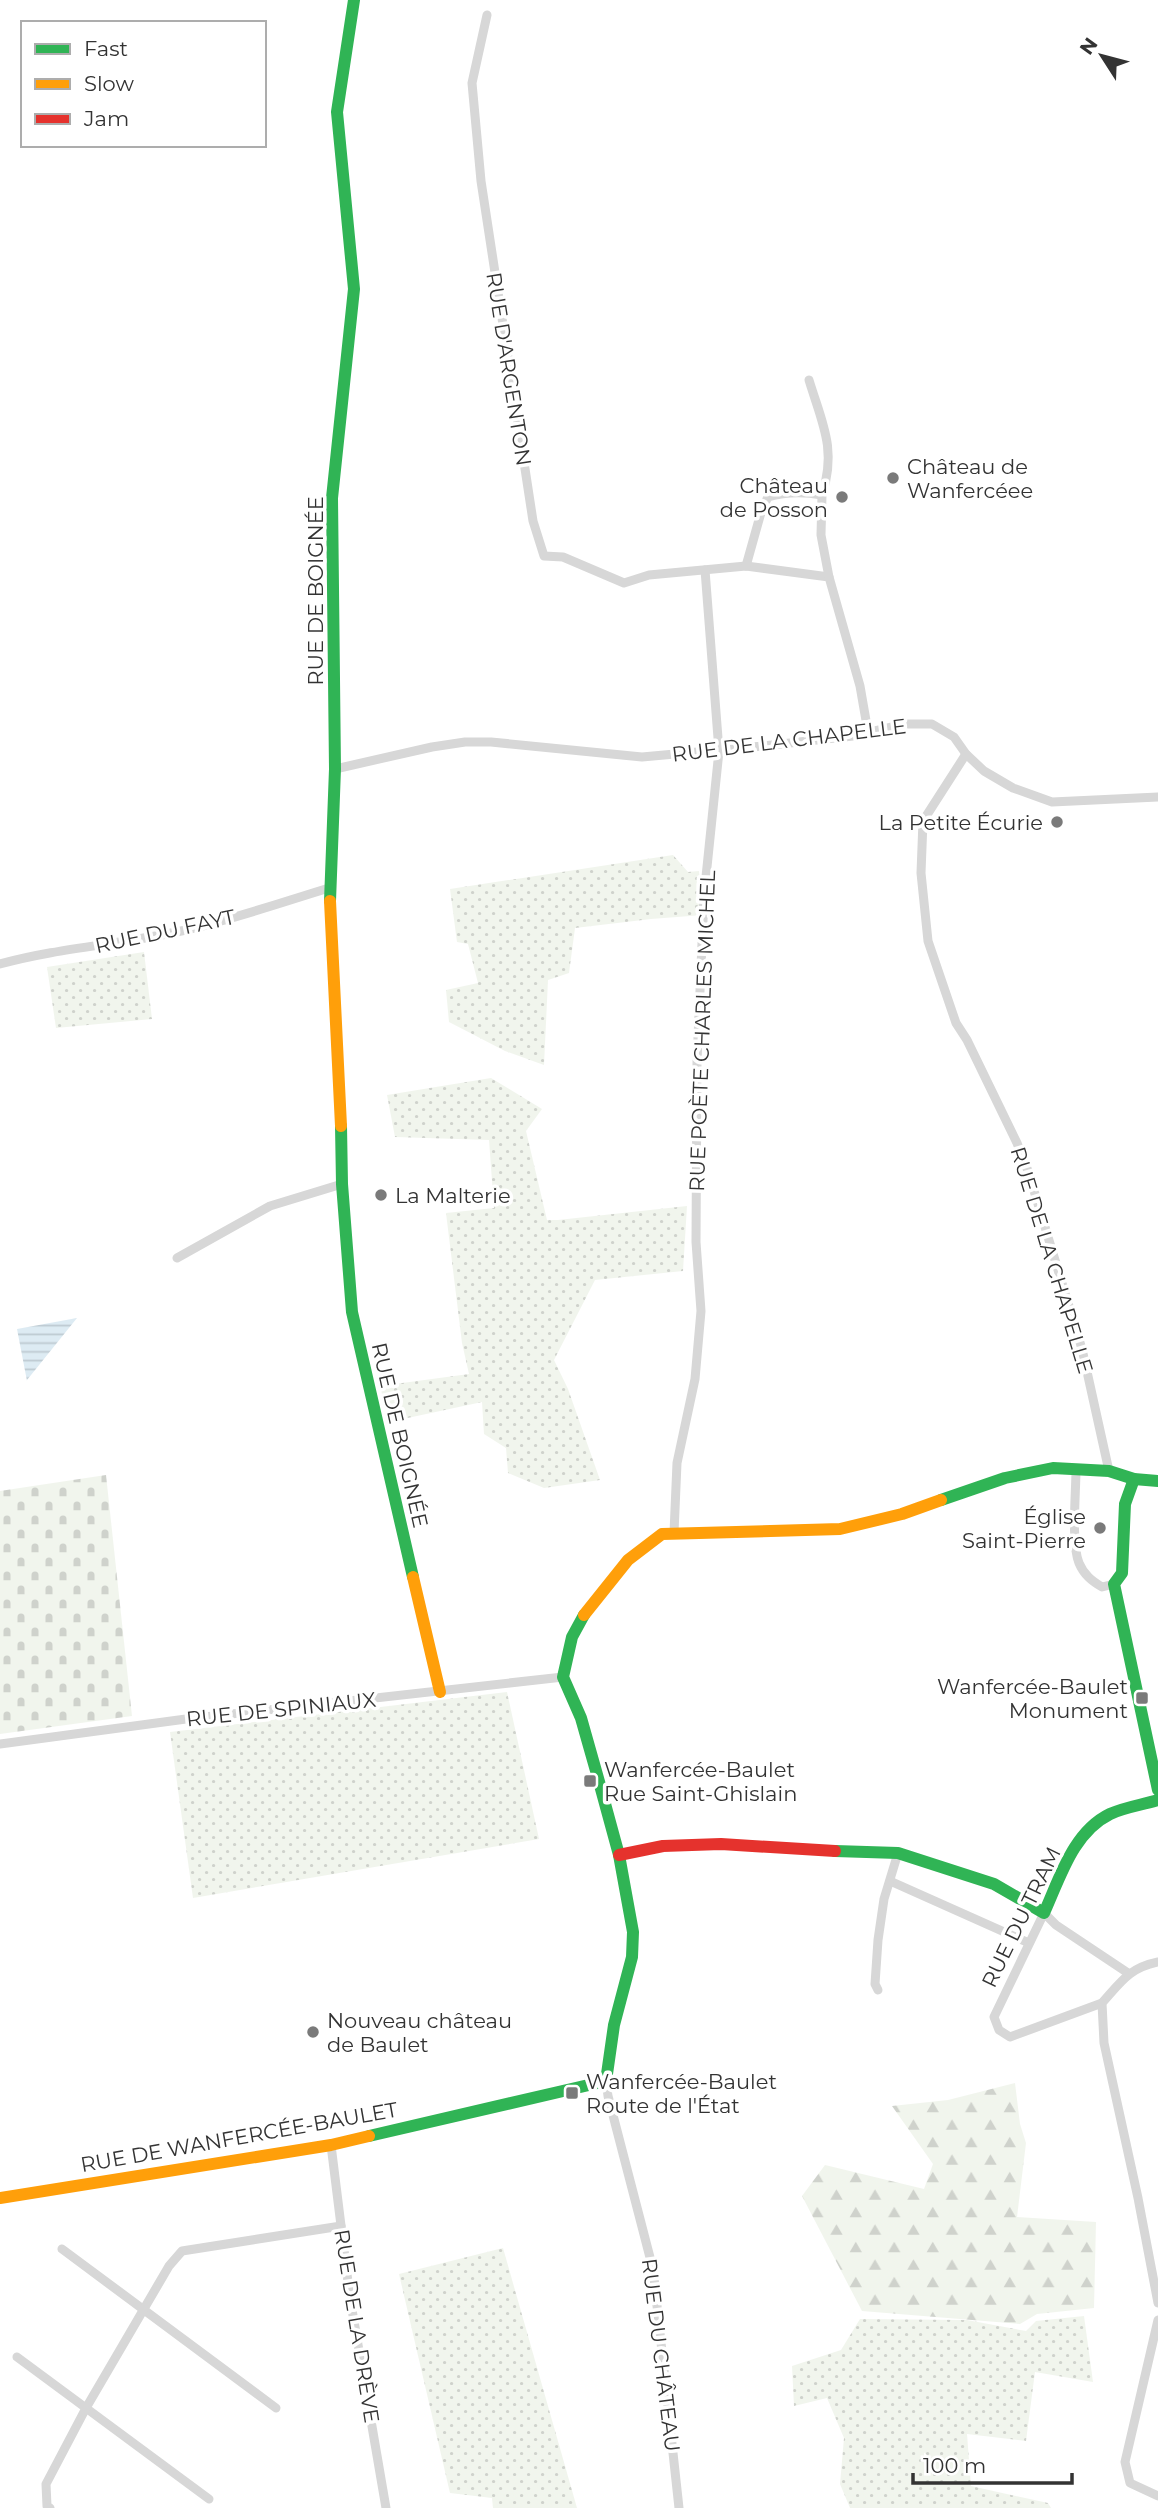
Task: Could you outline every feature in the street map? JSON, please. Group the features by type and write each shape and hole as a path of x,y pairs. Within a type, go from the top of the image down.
{"main road":[{"name":"RUE DE BOIGNÉE","path":"354,0 337,112 354,289 332,498 335,769 329,888 342,1184 352,1312 440,1692"},
{"path":"606,2081 614,2025 634,1946 629,1902 619,1855 581,1718 563,1677 572,1637 600,1594 628,1560 662,1534 841,1528 902,1514 1005,1478 1053,1468 1110,1471 1134,1479 1158,1481"},
{"path":"1134,1479 1125,1504 1122,1573 1114,1584 1158,1790"},
{"name":"RUE DU TRAM","path":"1044,1913 1067,1864 1087,1832 1110,1814 1158,1800"},
{"path":"619,1855 663,1846 711,1844 782,1850 880,1850 898,1853 994,1884 1044,1913"},
{"name":"RUE DE WANFERCÉE-BAULET","path":"0,2198 331,2145 606,2081"}],"street":[{"name":"RUE D'ARGENTON","path":"487,15 472,83 481,181 533,520 544,556 563,557 624,583 649,575 705,570"},
{"path":"809,380 828,444 828,474 822,495 821,535 829,577 860,686 868,732"},
{"path":"746,566 768,497 778,494 822,495"},
{"path":"705,570 746,566 829,577"},
{"name":"RUE POÈTE CHARLES MICHEL","path":"674,1533 677,1463 695,1379 701,1311 696,1241 697,1062 704,895 719,751 705,570"},
{"name":"RUE DE LA CHAPELLE","path":"335,769 465,742 642,757 853,736 905,724 932,724 954,737 966,754 923,821 921,873 928,941 956,1023 1006,1120 1028,1171 1079,1336 1110,1471"},
{"path":"966,754 985,771 1013,788 1052,802 1158,797"},
{"name":"RUE DU FAYT","path":"0,964 41,953 102,946 190,929 329,888"},
{"path":"177,1258 270,1206 342,1184"},
{"path":"1076,1469 1076,1542 1079,1563 1089,1579 1102,1587 1114,1584"},
{"name":"RUE DE SPINIAUX","path":"0,1744 186,1719 563,1677"},
{"path":"878,1990 875,1984 877,1940 884,1899 898,1853"},
{"path":"890,1881 1029,1943"},
{"path":"1044,1913 1056,1925 1128,1973"},
{"name":"RUE DU TRAM","path":"1044,1913 994,2017 999,2030 1010,2036 1021,2034 1102,2003"},
{"path":"1158,1962 1128,1973 1102,2003 1104,2043 1158,2303"},
{"name":"RUE DU CHÂTEAU","path":"606,2081 653,2269 679,2508"},
{"name":"RUE DE LA DRÈVE","path":"331,2145 350,2298 386,2508"},
{"path":"50,2508 47,2506 46,2484 86,2408 169,2266 182,2252 341,2226"},
{"path":"62,2249 276,2408"},
{"path":"1158,2320 1125,2462 1130,2483 1158,2496"},
{"path":"17,2357 209,2498"}],"green space":[{"path":"673,855 688,872 699,871 703,915 575,928 569,973 548,980 544,1065 505,1051 449,1022 446,990 478,983 468,944 457,942 450,889"},
{"path":"144,952 152,1019 56,1028 47,967"},
{"path":"491,1078 542,1109 526,1131 547,1220 687,1206 683,1271 595,1280 554,1360 568,1389 600,1480 544,1488 508,1473 506,1448 484,1434 482,1402 389,1422 380,1386 469,1374 462,1343 446,1213 494,1208 489,1140 395,1137 387,1095"},
{"path":"106,1475 132,1716 0,1734 0,1491"},
{"path":"507,1692 539,1839 193,1898 170,1732"},
{"path":"1015,2083 1020,2124 1026,2143 1017,2217 1096,2222 1094,2308 1037,2314 1020,2324 862,2311 802,2196 825,2165 924,2189 933,2164 892,2106 948,2100"},
{"path":"503,2248 577,2508 493,2508 492,2498 450,2493 399,2274"},
{"path":"1084,2316 1093,2382 1035,2372 1026,2441 967,2434 971,2486 1048,2503 1051,2508 850,2508 840,2484 844,2438 827,2398 794,2406 792,2366 841,2350 860,2319 967,2320 1026,2331 1036,2321"}],"shaded area":[{"path":"77,1318 27,1380 27,1381 17,1329"}],"traffic: fast":[{"path":"330,901 335,769 332,498 354,289 337,112 354,0"},
{"path":"341,1126 342,1184 352,1312 413,1577"},
{"path":"941,1500 1005,1478 1053,1468 1109,1471 1134,1479 1158,1481"},
{"path":"1134,1479 1125,1504 1122,1573 1114,1584 1158,1790"},
{"path":"369,2136 606,2081 614,2025 632,1957 633,1932 619,1855 598,1778 581,1718 563,1677 572,1637 584,1615"},
{"path":"835,1851 898,1853 994,1884 1044,1913 1069,1857 1086,1832 1110,1814 1158,1800"}],"traffic: slow":[{"path":"330,901 341,1126"},
{"path":"584,1615 628,1560 662,1534 840,1529 902,1514 941,1500"},
{"path":"413,1577 440,1692"},
{"path":"0,2198 331,2145 369,2136"}],"traffic: jam":[{"path":"619,1855 663,1846 721,1844 835,1851"}],"place":[{"name":"Château de Wanfercéee","path":"893,478"},
{"name":"Château de Posson","path":"842,497"},
{"name":"La Petite Écurie","path":"1057,822"},
{"name":"La Malterie","path":"381,1195"},
{"name":"Église Saint-Pierre","path":"1100,1528"},
{"name":"Wanfercée-Baulet Monument","path":"1142,1698"},
{"name":"Wanfercée-Baulet Rue Saint-Ghislain","path":"590,1781"},
{"name":"Nouveau château de Baulet","path":"313,2032"},
{"name":"Wanfercée-Baulet Route de l'État","path":"572,2093"}]}
